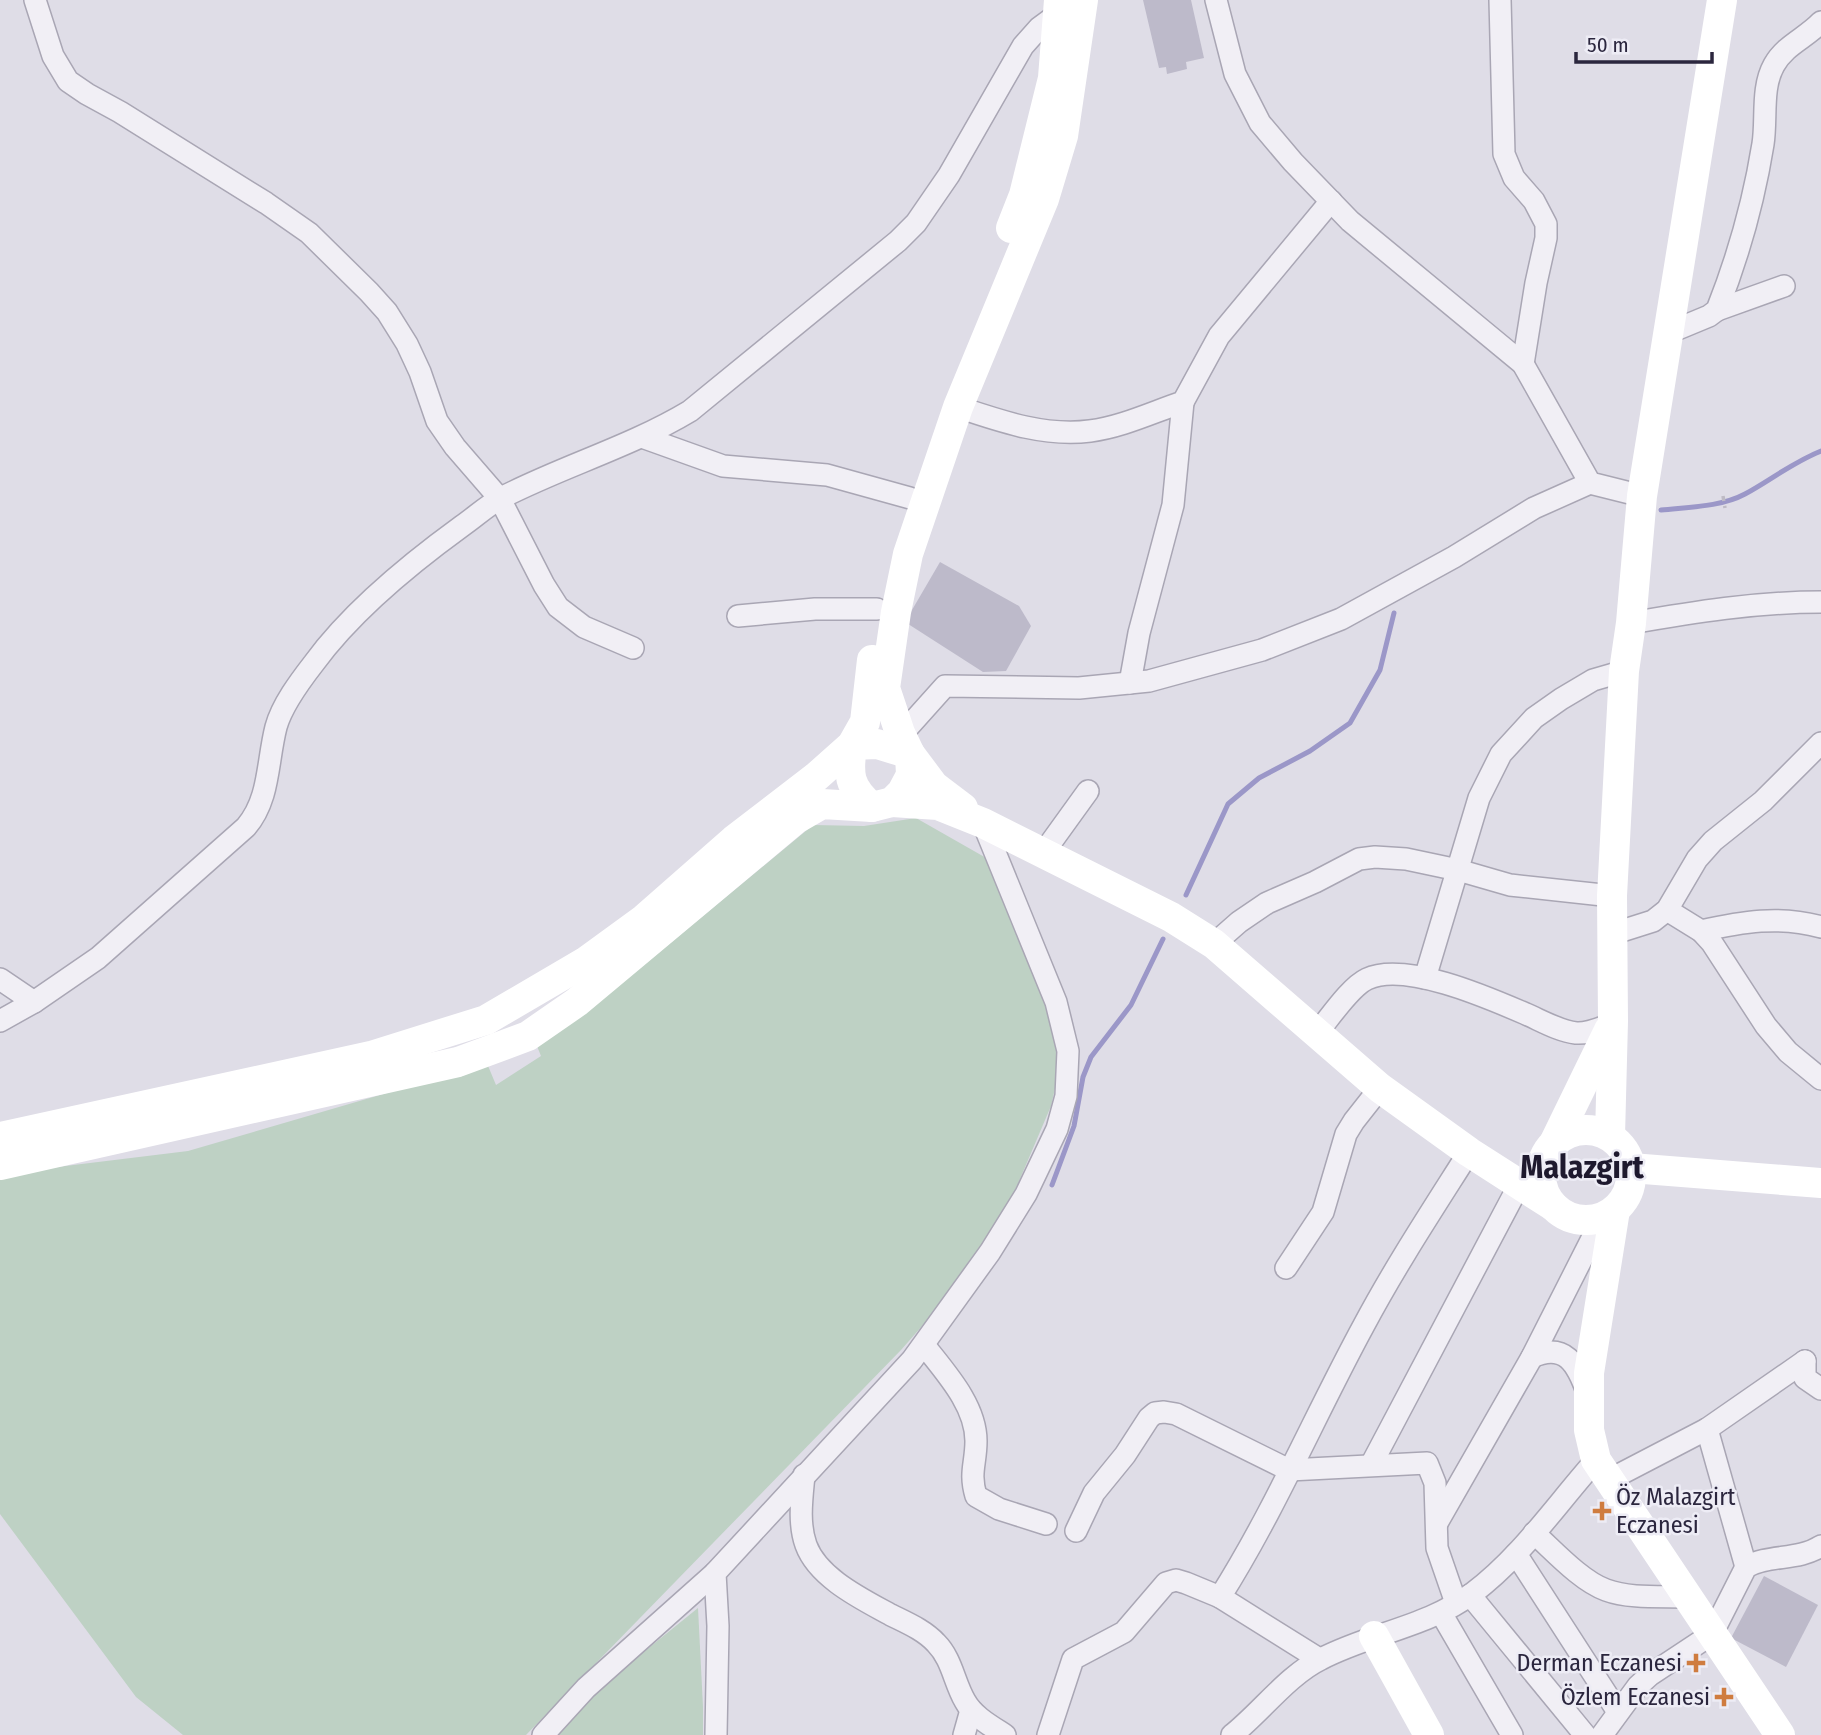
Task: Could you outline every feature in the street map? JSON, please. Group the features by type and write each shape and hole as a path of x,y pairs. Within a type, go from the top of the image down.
{"main road":[{"path":"1611,1136 1612,896 1624,671 1642,496 1722,0"},
{"path":"882,804 902,792 911,775 886,688 896,612 908,554 958,407 1044,199 1063,136 1067,5"},
{"path":"0,1137 371,1056 486,1020 585,962 634,926 734,840 816,777 852,745 865,722 877,609 889,558 943,401 1024,195 1053,78 1067,5"},
{"path":"852,745 901,745 934,786 983,823"},
{"path":"852,745 849,770 858,795 882,804"},
{"path":"0,1165 458,1062 528,1036 578,1002 796,819 822,804 938,805 1044,852 1171,917 1214,944 1380,1088 1469,1152 1538,1164"},
{"path":"1538,1164 1567,1133 1582,1129 1597,1130 1611,1136 1628,1156 1631,1184 1625,1198 1609,1214 1590,1220 1576,1220 1563,1215 1544,1194 1538,1164 1613,1022"},
{"path":"1631,1168 1821,1183"},
{"path":"1609,1214 1588,1395 1589,1430 1602,1470 1780,1735"},
{"path":"1374,1636 1429,1735"}],"street":[{"path":"35,0 53,56 68,81 266,203 309,233 369,292 387,312 407,344 437,421 455,447 500,499 558,607 584,627 633,648"},
{"path":"1216,0 1235,74 1260,123 1350,221 1523,364 1590,483"},
{"path":"1500,0 1504,154 1514,178 1534,201 1546,224 1546,239 1523,364"},
{"path":"0,1021 34,1002 98,958 246,827 261,803 276,726 283,709 313,663 345,627 398,578 443,540 500,499 642,438 690,411 898,241 934,201 1023,46 1038,28 1067,5"},
{"path":"1717,310 1744,228 1763,143 1768,85 1773,67 1783,52 1821,22"},
{"path":"1130,683 1139,633 1173,505 1183,402 1219,336 1331,201"},
{"path":"1668,333 1717,310 1784,286"},
{"path":"958,407 1028,428 1069,432 1091,431 1116,425 1183,402"},
{"path":"642,438 723,466 827,475 909,498"},
{"path":"901,745 945,686 1079,688 1149,681 1262,650 1341,619 1454,557 1534,508 1590,483 1642,496"},
{"path":"1631,623 1772,602 1821,602"},
{"path":"738,615 815,609 877,609"},
{"path":"1425,978 1479,798 1502,754 1534,718 1561,699 1593,680 1624,671"},
{"path":"1612,934 1653,921 1667,910 1697,859 1713,841 1763,801 1821,743"},
{"path":"1044,852 1088,791"},
{"path":"543,1735 586,1688 715,1573 912,1360 990,1252 1026,1194 1057,1129 1066,1096 1068,1051 1056,1002 983,823"},
{"path":"1214,944 1239,922 1267,903 1359,859 1390,857 1458,870 1510,885 1612,896"},
{"path":"1667,910 1701,931 1712,943 1766,1026 1788,1052 1821,1079"},
{"path":"1701,931 1743,922 1777,920 1803,922 1821,927"},
{"path":"1316,1034 1366,979 1404,974 1425,978 1499,1003 1565,1031 1579,1033 1613,1022"},
{"path":"0,979 34,1002"},
{"path":"1286,1268 1323,1212 1346,1134 1380,1088"},
{"path":"1220,1597 1267,1519 1289,1470 1402,1257 1469,1152"},
{"path":"1371,1465 1538,1164"},
{"path":"1435,1526 1532,1357 1609,1214"},
{"path":"924,1345 952,1382 967,1406 973,1422 976,1441 972,1482 976,1496 999,1508 1046,1524"},
{"path":"1532,1357 1544,1352 1558,1353 1571,1360 1588,1395"},
{"path":"1231,1735 1319,1659 1374,1636 1411,1626 1456,1604 1505,1567 1534,1533 1602,1470 1707,1429 1805,1361 1805,1378 1821,1389"},
{"path":"1076,1531 1094,1493 1155,1413 1176,1414 1289,1470 1427,1463 1435,1483 1437,1548 1456,1604 1512,1735"},
{"path":"1707,1429 1746,1567"},
{"path":"804,1475 803,1528 806,1546 815,1560 835,1581 854,1595 934,1640 943,1651 965,1702 971,1710 1005,1735"},
{"path":"1435,1483 1457,1489"},
{"path":"1534,1533 1594,1584 1608,1591 1688,1597"},
{"path":"1602,1735 1638,1686 1650,1675 1712,1634 1746,1567 1756,1562 1809,1553 1821,1546"},
{"path":"1516,1554 1618,1712"},
{"path":"715,1573 718,1626 716,1735"},
{"path":"1048,1735 1073,1659 1124,1632 1166,1583 1176,1580 1220,1597 1319,1659"},
{"path":"1456,1604 1585,1735"},
{"path":"964,1735 971,1710"}],"path":[{"path":"1723,496 1725,509"}],"green space":[{"path":"916,818 988,859 1049,1001 1060,1067 1051,1106 1011,1200 952,1292 901,1350 526,1735 183,1735 136,1697 0,1514 0,1174 188,1151 404,1088 486,1061 496,1085 541,1056 531,1031 639,969 813,825 864,826"},
{"path":"698,1608 703,1735 558,1735 588,1697"}],"building":[{"path":"1143,0 1191,0 1204,58 1186,62 1187,69 1167,74 1166,67 1159,68"},
{"path":"940,562 1019,606 1031,626 1006,671 983,672 905,622"},
{"path":"1764,1576 1818,1605 1786,1667 1731,1638"}],"waterway":[{"path":"1661,510 1726,502 1755,489 1801,460 1821,451"},
{"path":"1186,895 1228,804 1259,778 1310,751 1350,723 1380,670 1394,613"},
{"path":"1052,1185 1074,1126 1083,1077 1091,1057 1131,1005 1163,939"}],"place":[{"name":"Öz Malazgirt Eczanesi","path":"1602,1511"},
{"name":"Derman Eczanesi","path":"1696,1663"},
{"name":"Özlem Eczanesi","path":"1724,1697"}],"district":[{"name":"Malazgirt","path":"1582,1167"}]}
